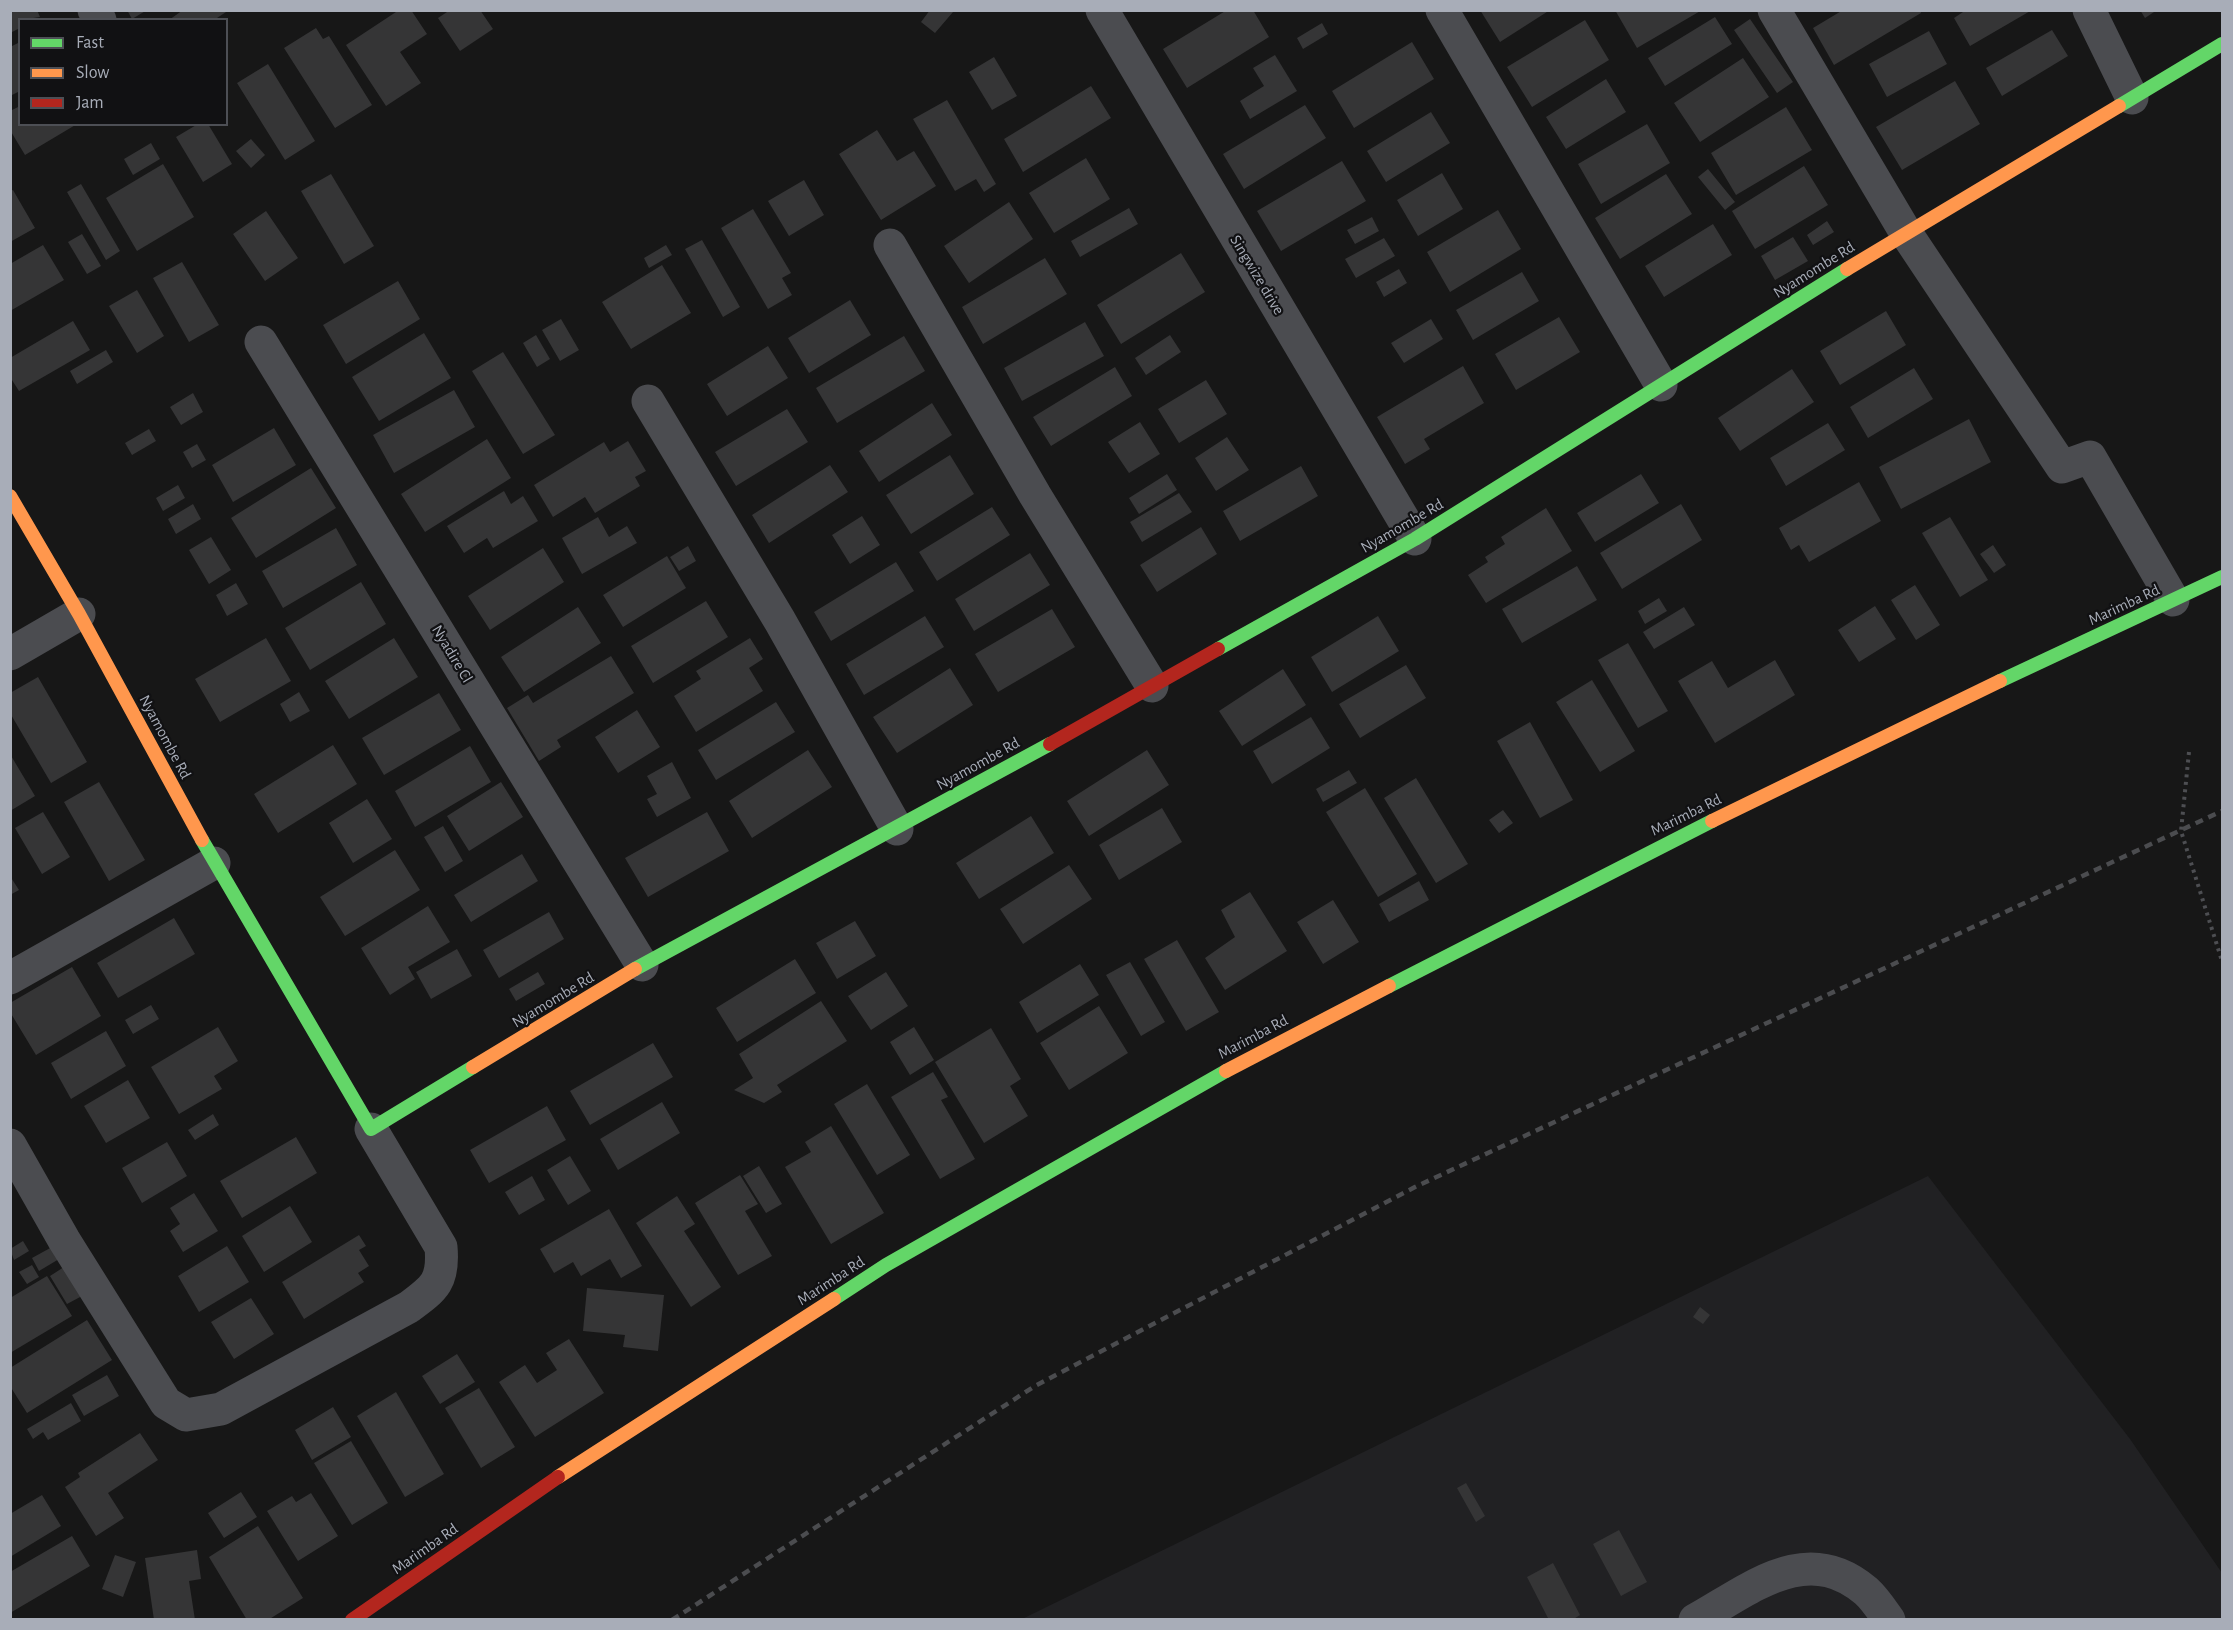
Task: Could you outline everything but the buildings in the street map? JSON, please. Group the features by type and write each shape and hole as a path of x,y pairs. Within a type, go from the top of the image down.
{"street":[{"name":"Singwize drive","path":"1102,10 1203,185 1415,539"},
{"path":"1442,10 1661,385"},
{"path":"1774,10 1906,233 2062,467 2090,457 2173,600"},
{"path":"2089,10 2132,98"},
{"name":"Nyamombe Rd","path":"10,496 79,614 214,863 370,1130 642,965 897,829 1415,539 1906,233 2223,44"},
{"path":"890,245 1035,495 1152,686"},
{"name":"Nyadire Cl","path":"261,342 642,965"},
{"path":"648,401 780,621 897,829"},
{"name":"Marimba Rd","path":"352,1620 564,1473 886,1265 1234,1066 1641,856 1930,713 2223,577"},
{"path":"10,654 79,614"},
{"path":"10,978 214,863"},
{"path":"10,1145 64,1240 166,1403 186,1415 220,1409 409,1306 434,1288 443,1268 441,1248 370,1130"},
{"path":"1695,1620 1774,1576 1801,1567 1835,1571 1866,1591 1889,1620"}],"path":[{"path":"2189,752 2181,831 2223,961"}],"shaded area":[{"path":"1928,1176 2130,1439 2222,1573 2222,1620 1020,1620"}],"railway":[{"path":"672,1620 1035,1386 1415,1187 2222,811"}],"traffic: fast":[{"path":"2119,106 2222,44"},
{"path":"1218,649 1415,539 1847,269"},
{"path":"2000,681 2222,577"},
{"path":"635,969 1050,744"},
{"path":"1389,986 1712,821"},
{"path":"202,840 371,1129 473,1067"},
{"path":"834,1299 886,1265 1226,1071"}],"traffic: slow":[{"path":"1847,269 2119,106"},
{"path":"10,496 79,614 202,840"},
{"path":"1712,821 2000,681"},
{"path":"473,1067 635,969"},
{"path":"1226,1071 1389,986"},
{"path":"558,1477 834,1299"}],"traffic: jam":[{"path":"1050,744 1218,649"},
{"path":"352,1620 558,1477"}]}
